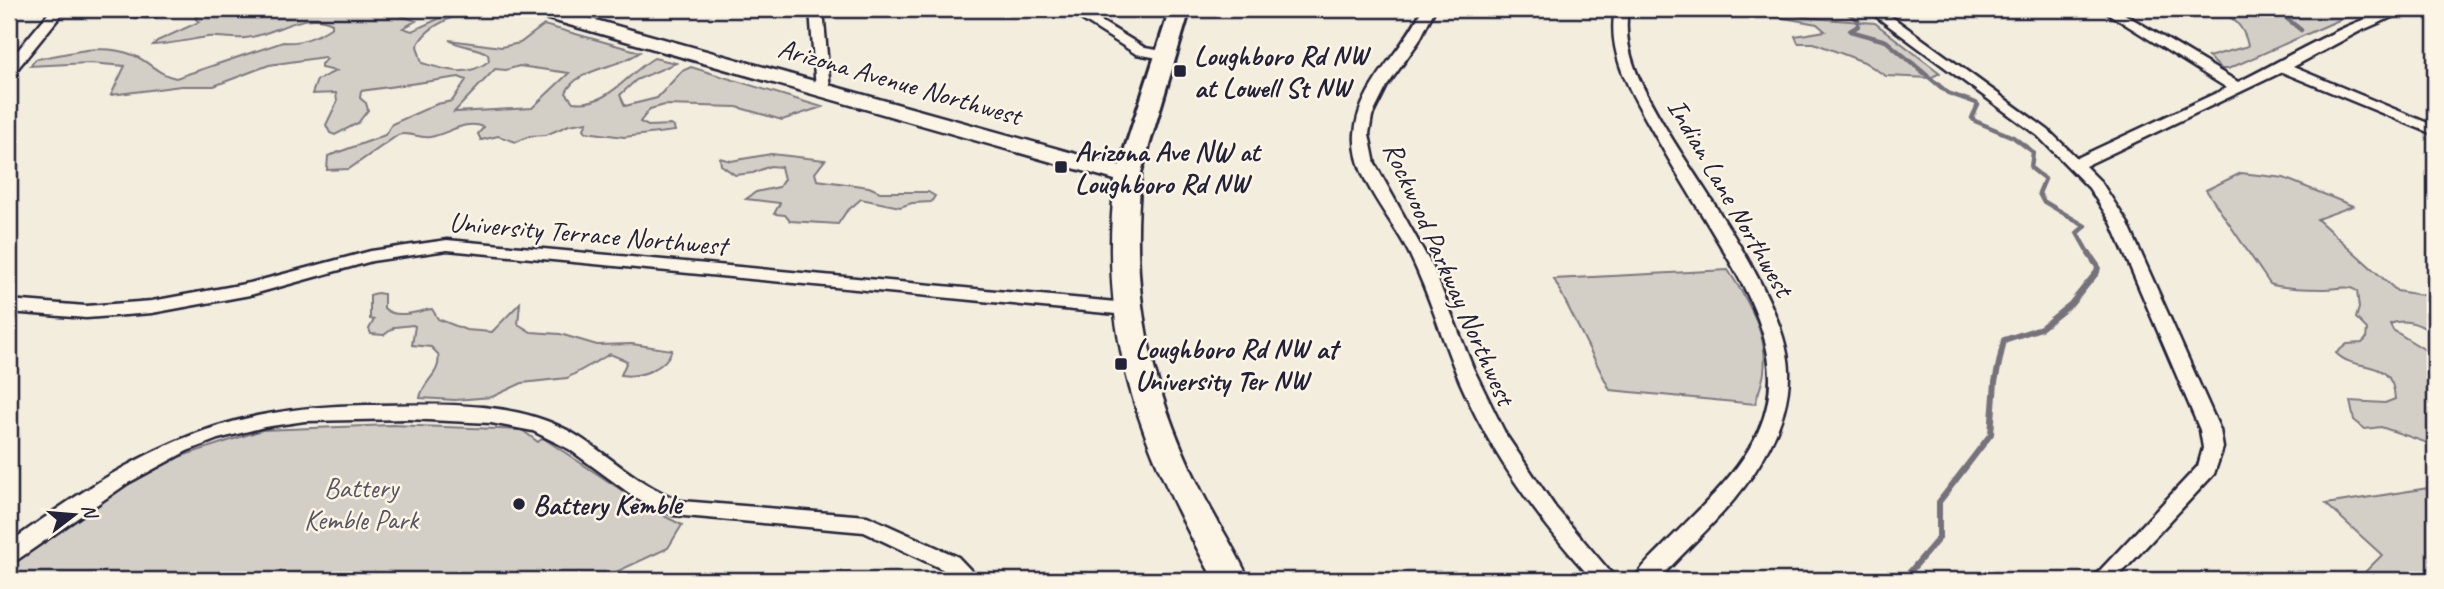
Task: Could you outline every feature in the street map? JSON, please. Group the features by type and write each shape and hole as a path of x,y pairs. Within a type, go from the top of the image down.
{"main road":[{"name":"Arizona Avenue Northwest","path":"534,9 1128,176"},
{"path":"1180,9 1128,176 1121,244 1126,309 1141,378 1161,439 1189,503 1232,580"}],"street":[{"path":"9,70 59,9"},
{"path":"122,9 155,13"},
{"path":"816,9 823,90"},
{"path":"1072,9 1141,51 1164,55"},
{"name":"Rockwood Parkway Northwest","path":"1428,9 1414,41 1376,92 1366,111 1362,141 1365,161 1425,269 1469,382 1502,447 1543,508 1606,580"},
{"name":"Indian Lane Northwest","path":"1621,9 1618,29 1629,75 1677,160 1757,289 1774,331 1780,361 1778,399 1758,450 1697,524 1645,580"},
{"path":"1873,9 2036,128 2077,164 2101,192 2119,222 2210,430 2213,442 2212,459 2207,469 2102,580"},
{"path":"2106,9 2237,88"},
{"path":"2077,164 2282,67 2355,28 2404,9"},
{"path":"2282,67 2435,131"},
{"name":"University Terrace Northwest","path":"9,306 86,312 152,307 250,289 371,256 415,247 457,245 1126,309"},
{"path":"9,554 120,476 218,432 294,415 424,412 511,420 540,426 564,437 652,497 673,507 700,512 873,525 950,563 969,580"}],"green space":[{"path":"223,9 383,9 416,21 403,28 412,31 460,9 470,9 440,23 421,39 417,46 422,63 457,71 473,69 489,61 488,54 449,40 501,47 520,43 544,25 640,52 579,78 566,93 573,102 586,102 607,94 654,58 676,63 636,80 620,95 625,106 657,98 682,71 691,67 822,107 782,120 737,107 665,105 650,109 640,122 648,126 671,125 675,131 624,137 586,132 584,129 587,122 516,142 498,136 481,140 478,134 484,127 470,125 430,137 398,135 349,169 327,170 328,156 385,135 392,124 437,104 452,101 466,80 459,77 361,91 360,98 366,103 368,110 358,123 335,135 330,133 326,125 337,102 336,93 312,94 317,80 336,71 321,68 321,64 327,59 324,57 269,65 214,86 181,86 111,95 125,66 89,63 30,66 36,59 85,50 109,49 133,55 164,74 176,78 283,42 309,39 332,27 332,23 311,19 245,38 207,37 153,45 199,22 195,18","holes":["519,66 569,73 532,108 454,112 495,69 506,70"]},
{"path":"1750,9 1771,9 1811,18 1875,23 1940,73 1930,78 1886,76 1864,62 1814,43 1798,43 1795,36 1825,31 1817,24 1756,13"},
{"path":"2217,9 2364,9 2228,69 2222,69 2208,57 2248,46 2237,23"},
{"path":"771,154 825,160 815,173 817,180 869,187 880,192 928,192 935,196 931,202 900,207 861,199 846,212 838,224 790,221 785,215 774,214 780,203 746,199 756,192 779,187 784,179 781,167 770,166 753,173 735,175 721,165 720,158 731,161"},
{"path":"2241,173 2284,178 2353,206 2317,219 2397,291 2435,297 2435,337 2414,323 2390,324 2393,330 2435,356 2435,449 2431,444 2381,427 2365,429 2354,420 2350,401 2385,403 2395,399 2393,385 2388,376 2372,367 2353,363 2336,353 2347,344 2362,343 2366,339 2367,329 2356,318 2359,308 2357,291 2349,288 2303,288 2270,284 2206,190"},
{"path":"1728,270 1749,305 1763,345 1764,372 1755,404 1610,390 1554,279"},
{"path":"384,294 384,308 389,312 407,314 432,309 438,319 466,330 492,332 520,303 518,324 531,332 560,334 597,345 632,344 672,350 669,357 658,367 636,375 621,375 627,361 610,354 567,378 522,383 492,397 455,400 420,398 435,372 438,354 431,347 412,345 413,325 395,327 384,335 371,334 369,329 374,320 370,319 370,295"},
{"name":"Battery Kemble Park","path":"391,425 522,430 538,442 543,438 650,509 682,525 668,548 618,571 607,580 9,580 9,564 55,528 160,463 262,430"},
{"path":"2435,487 2435,580 2357,580 2382,555 2326,504"}],"waterway":[{"path":"1842,9 1858,20 1858,26 1850,31 1886,41 1948,93 1976,103 1978,105 1972,118 1975,121 2013,137 2033,152 2031,168 2045,179 2039,193 2043,201 2085,226 2077,233 2090,256"},
{"path":"2275,9 2301,30"},
{"path":"1909,573 1939,538 1939,502 1991,434 1995,382 2004,340 2041,328 2071,304 2097,272 2098,267 2089,254"}],"place":[{"name":"Loughboro Rd NW at Lowell St NW","path":"1180,71"},
{"name":"Arizona Ave NW at Loughboro Rd NW","path":"1061,167"},
{"name":"Loughboro Rd NW at University Ter NW","path":"1121,364"},
{"name":"Battery Kemble","path":"519,504"}]}
